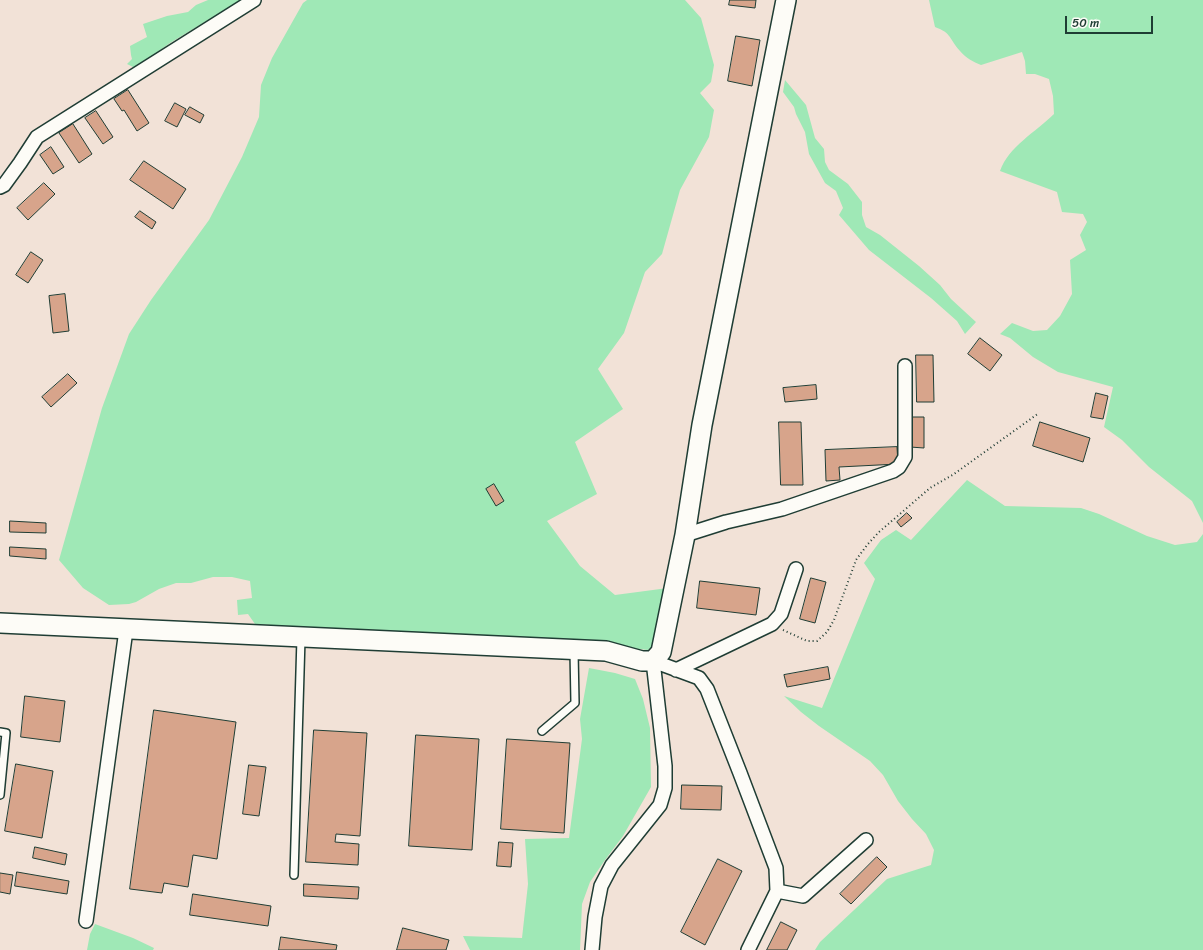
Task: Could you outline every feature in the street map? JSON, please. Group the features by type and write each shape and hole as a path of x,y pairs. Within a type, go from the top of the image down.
{"street":[{"path":"0,187 4,185 37,137 254,0"},
{"path":"592,950 595,917 601,886 612,865 660,805 665,788 665,766 653,661 661,652 685,535 702,425 786,0"},
{"path":"685,535 726,522 782,509 894,471 900,467 905,457 905,366"},
{"path":"676,670 772,624 781,614 796,569"},
{"path":"0,623 606,651 642,661 653,661 699,678 707,689 776,868 777,891 748,950"},
{"path":"86,921 126,630"},
{"path":"777,891 803,896 866,840"}],"lane":[{"path":"294,875 301,638"},
{"path":"542,731 575,703 574,650"},
{"path":"0,732 6,733 0,795"}],"path":[{"path":"772,624 807,641 817,640 827,632 834,620 856,560 879,532 930,488 954,474 1039,413"}],"green space":[{"path":"208,0 241,0 170,43 135,68 127,64 132,59 130,46 147,37 143,24 167,16 188,12 196,5"},
{"path":"307,0 685,0 701,18 714,65 711,82 700,93 714,110 709,137 680,190 662,254 645,272 624,333 598,369 623,409 575,442 597,494 547,521 580,566 615,595 668,588 657,643 648,650 603,645 255,624 248,614 238,615 237,600 252,598 250,581 232,577 213,577 191,583 176,583 159,589 136,602 129,604 109,605 83,588 59,560 102,408 129,334 151,300 209,220 242,157 259,117 261,85 272,58 303,3"},
{"path":"929,0 1203,0 1203,523 1192,501 1149,467 1122,440 1104,427 1113,387 1058,372 1033,357 1010,338 1000,334 1012,323 1033,331 1047,330 1060,316 1072,294 1070,260 1086,250 1080,235 1087,222 1083,214 1062,212 1057,192 1000,171 1004,162 1016,147 1054,114 1053,96 1049,79 1035,74 1026,74 1025,61 1022,52 981,65 970,60 956,47 945,32 935,27"},
{"path":"785,80 806,105 815,138 824,149 825,162 829,170 848,184 862,202 862,215 866,227 880,235 919,266 976,322 965,334 957,321 931,298 869,250 839,215 843,208 836,191 825,183 809,154 805,132 794,107 783,92"},
{"path":"967,480 1005,506 1081,508 1099,514 1147,536 1175,545 1197,542 1203,534 1203,950 815,950 820,942 887,879 931,865 934,850 926,834 898,801 883,775 870,761 819,726 784,696 822,708 875,579 864,563 881,540 896,530 911,540"},
{"path":"589,668 635,679 643,699 650,728 651,787 623,836 590,882 582,904 580,950 470,950 463,936 522,938 528,884 525,839 569,838 582,739 580,719"},
{"path":"95,924 133,938 154,948 153,950 87,950 90,934"}],"building":[{"path":"730,0 756,0 755,8 729,5"},
{"path":"736,36 760,40 752,86 728,81"},
{"path":"128,90 149,123 137,131 124,110 122,111 114,99"},
{"path":"175,103 186,109 177,127 165,121"},
{"path":"190,107 204,115 200,123 185,115"},
{"path":"96,111 113,137 103,144 85,118"},
{"path":"73,124 92,154 79,163 59,133"},
{"path":"51,147 64,167 53,174 40,155"},
{"path":"144,161 186,189 173,209 130,180"},
{"path":"44,183 55,194 28,220 17,208"},
{"path":"140,211 156,222 152,229 135,217"},
{"path":"31,252 43,260 28,283 16,275"},
{"path":"65,294 69,331 53,333 49,296"},
{"path":"980,338 1002,355 990,371 968,354"},
{"path":"916,355 933,355 934,402 917,402"},
{"path":"68,374 77,383 51,407 42,397"},
{"path":"816,385 817,399 785,402 783,388"},
{"path":"1096,393 1108,396 1103,419 1091,417"},
{"path":"911,417 924,417 924,448 910,447"},
{"path":"779,422 801,422 803,485 781,485"},
{"path":"1040,422 1090,438 1083,462 1033,446"},
{"path":"897,447 898,464 839,467 840,480 826,481 825,450"},
{"path":"494,484 504,501 496,506 486,489"},
{"path":"907,513 912,518 901,527 897,522"},
{"path":"10,521 46,523 46,533 10,532"},
{"path":"10,547 46,549 46,559 10,556"},
{"path":"811,578 826,582 815,623 800,619"},
{"path":"700,581 760,588 756,615 697,608"},
{"path":"828,667 830,679 787,687 784,675"},
{"path":"25,696 65,701 60,742 21,737"},
{"path":"154,710 236,722 217,859 193,855 188,887 164,883 162,893 130,889"},
{"path":"314,730 367,733 360,836 336,834 335,842 359,844 358,865 306,862"},
{"path":"416,735 479,739 472,850 409,846"},
{"path":"507,739 570,743 564,833 501,829"},
{"path":"16,764 53,771 42,838 5,831"},
{"path":"249,765 266,767 259,816 243,814"},
{"path":"682,785 722,786 721,810 681,809"},
{"path":"499,842 513,843 511,867 497,866"},
{"path":"35,847 67,854 65,865 33,858"},
{"path":"877,857 887,867 851,904 840,894"},
{"path":"718,859 742,871 705,945 681,932"},
{"path":"17,872 69,881 67,894 15,886"},
{"path":"0,873 13,875 10,894 0,892"},
{"path":"304,884 359,887 358,899 304,896"},
{"path":"193,894 271,906 268,926 190,915"},
{"path":"781,922 797,930 787,950 767,950"},
{"path":"403,928 449,940 446,950 397,950"},
{"path":"281,937 337,945 336,950 279,950"}]}
